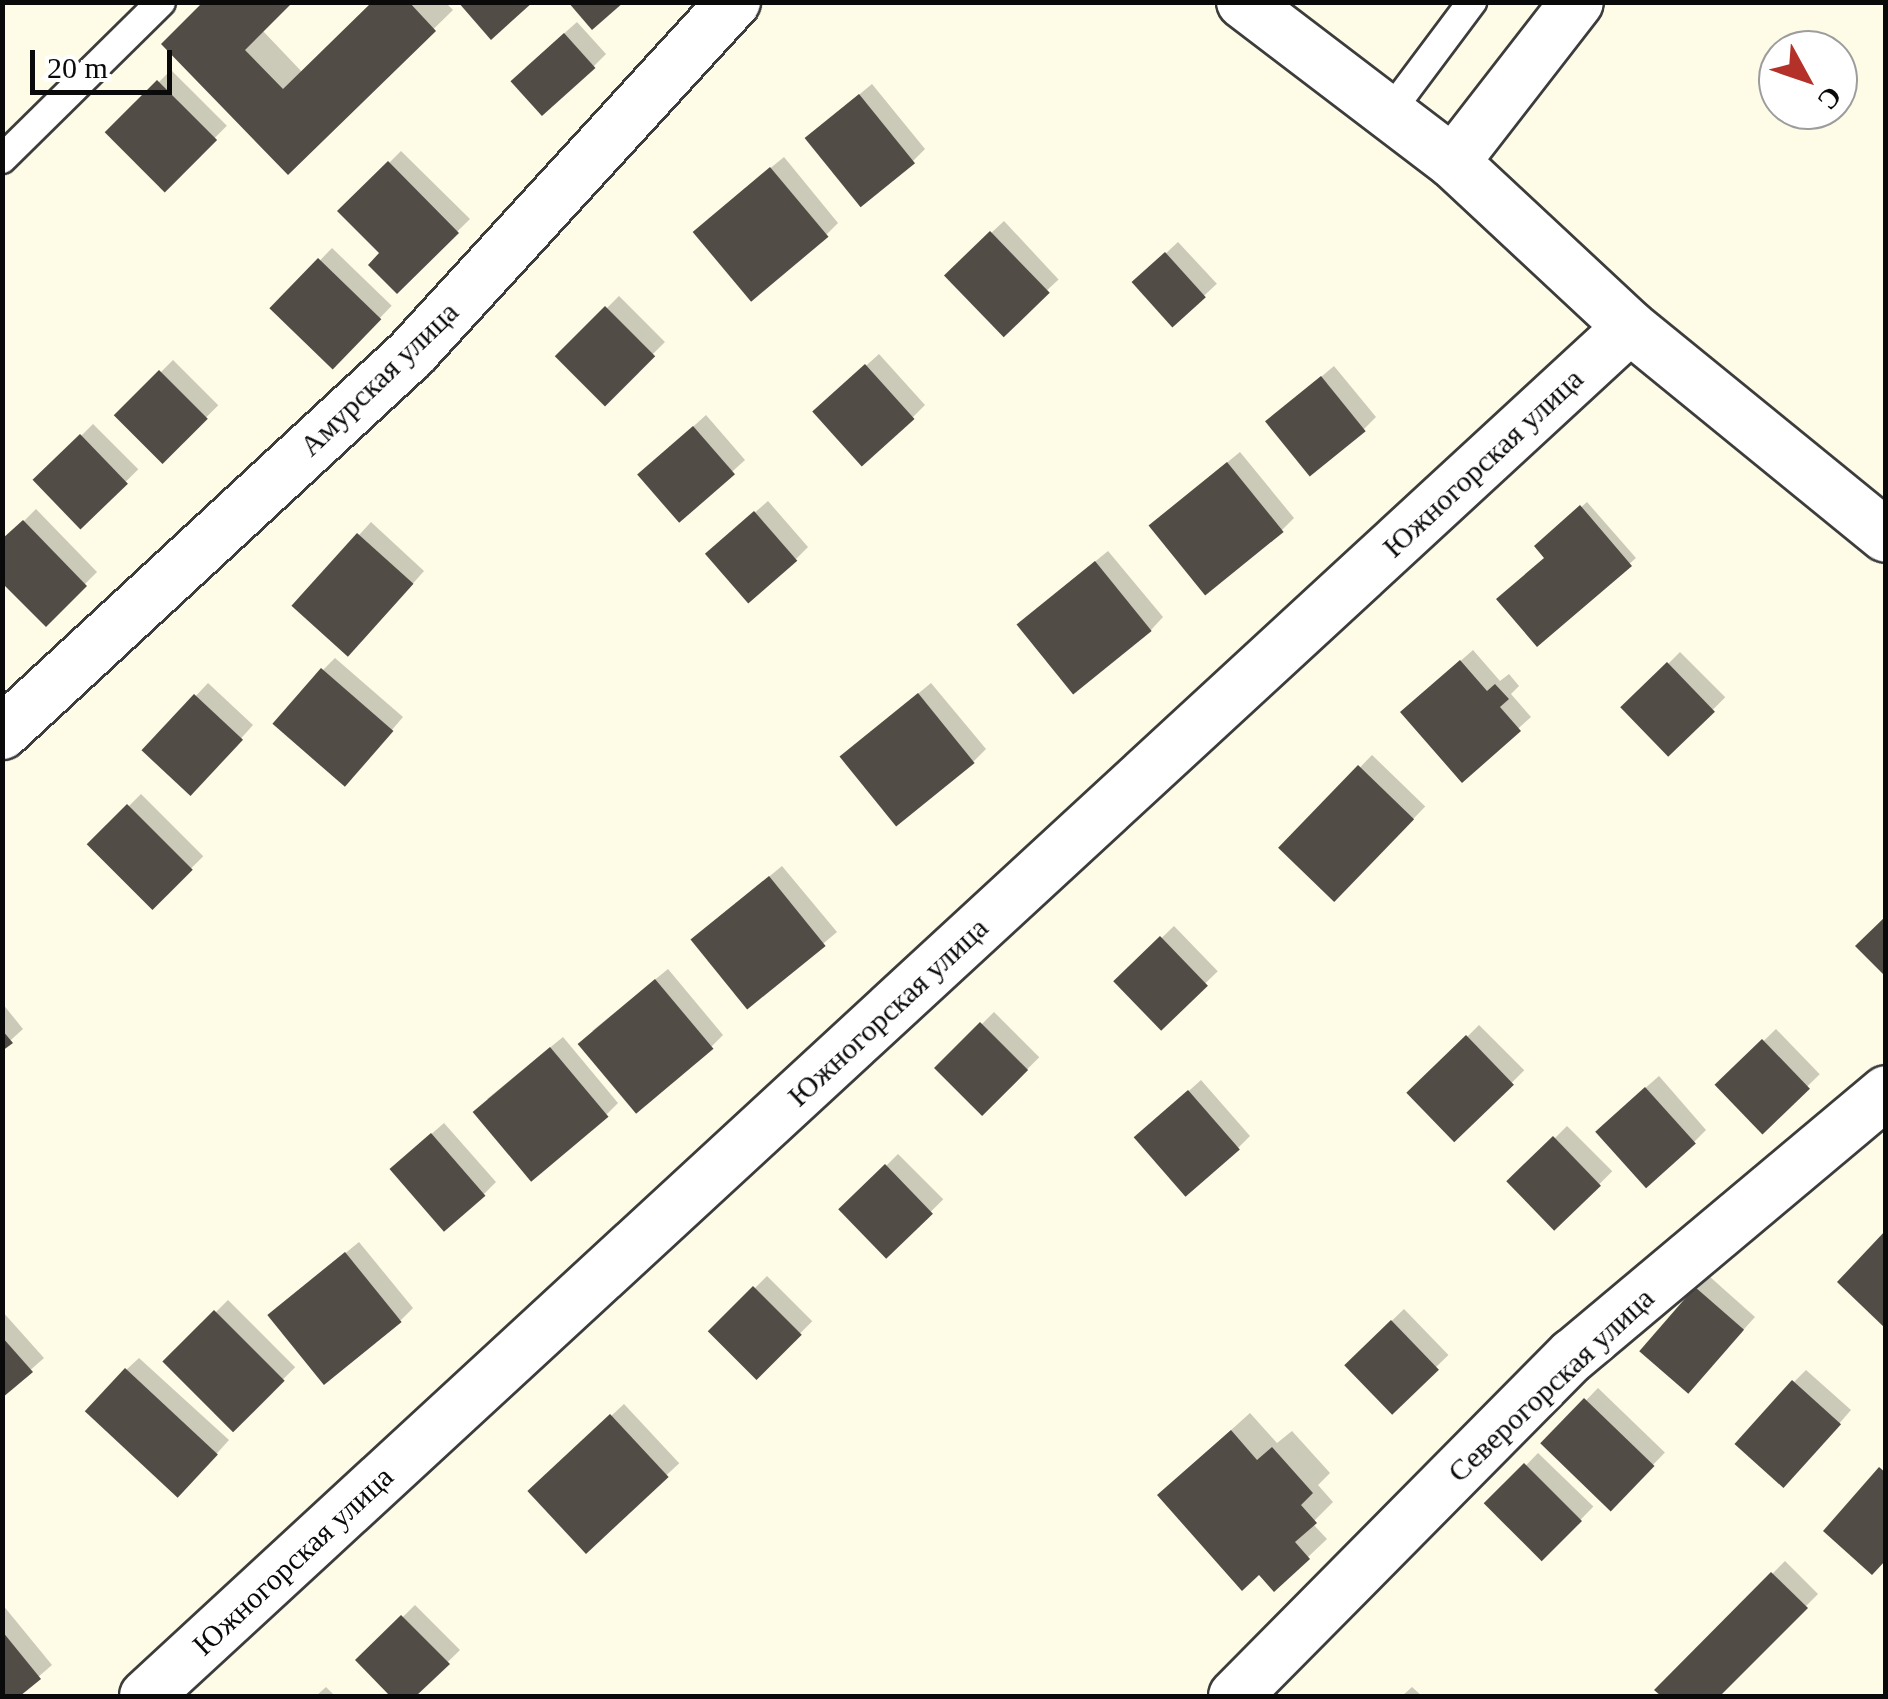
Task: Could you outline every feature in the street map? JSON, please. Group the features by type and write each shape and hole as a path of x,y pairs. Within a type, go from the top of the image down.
{"street":[{"name":"Амурская улица","path":"2,734 411,354 734,2"},
{"path":"1243,2 1453,162 1630,327 1886,536"},
{"path":"1453,162 1577,2"},
{"name":"Южногорская улица","path":"146,1696 1630,327"},
{"name":"Северогорская улица","path":"1235,1696 1574,1355 1886,1092"}],"lane":[{"path":"2,159 161,2"},
{"path":"1389,113 1472,2"}],"building":[{"path":"203,2 293,2 245,50 283,89 372,2 409,2 436,31 288,175 161,44"},
{"path":"458,2 533,2 491,40"},
{"path":"568,2 624,2 592,30"},
{"path":"564,33 595,68 542,116 510,81"},
{"path":"157,80 217,140 165,192 105,132"},
{"path":"859,94 915,163 861,207 805,138"},
{"path":"388,161 459,233 397,294 368,265 379,253 337,211"},
{"path":"770,167 828,237 751,302 693,232"},
{"path":"990,231 1050,293 1004,337 944,275"},
{"path":"1165,252 1206,297 1172,327 1132,282"},
{"path":"318,258 381,319 333,369 269,308"},
{"path":"605,306 655,356 605,406 555,356"},
{"path":"865,364 915,419 862,467 812,412"},
{"path":"159,370 208,419 163,464 114,415"},
{"path":"1321,376 1366,431 1310,476 1265,421"},
{"path":"693,426 735,474 679,523 637,475"},
{"path":"80,434 128,484 80,529 33,480"},
{"path":"1227,462 1284,532 1205,596 1149,526"},
{"path":"1580,505 1632,566 1537,647 1496,599 1544,558 1534,546"},
{"path":"754,511 797,561 748,603 705,554"},
{"path":"23,520 87,586 46,627 2,583 2,539"},
{"path":"357,533 413,584 348,657 291,606"},
{"path":"1095,561 1152,631 1073,695 1017,625"},
{"path":"1460,660 1487,691 1495,684 1509,699 1500,707 1521,731 1462,783 1400,712"},
{"path":"1667,662 1715,712 1668,757 1620,707"},
{"path":"321,668 393,731 345,787 272,724"},
{"path":"918,693 975,763 896,827 840,757"},
{"path":"194,694 243,740 190,796 141,750"},
{"path":"1358,765 1414,819 1334,902 1278,848"},
{"path":"127,804 193,870 152,910 87,844"},
{"path":"769,876 826,946 747,1010 691,940"},
{"path":"1886,916 1886,977 1855,946"},
{"path":"1160,936 1208,986 1161,1031 1113,981"},
{"path":"655,979 713,1049 636,1114 578,1044"},
{"path":"980,1022 1028,1070 982,1116 934,1068"},
{"path":"2,1030 13,1043 2,1051"},
{"path":"1466,1035 1514,1085 1454,1142 1406,1093"},
{"path":"1762,1039 1810,1089 1762,1134 1715,1085"},
{"path":"550,1047 608,1117 531,1182 473,1112"},
{"path":"1645,1087 1696,1143 1646,1188 1595,1132"},
{"path":"1188,1090 1240,1150 1185,1197 1134,1137"},
{"path":"431,1133 485,1196 444,1232 389,1169"},
{"path":"1553,1136 1601,1186 1554,1231 1506,1181"},
{"path":"885,1164 933,1214 886,1259 838,1209"},
{"path":"1886,1230 1886,1329 1837,1282"},
{"path":"345,1252 402,1322 324,1385 267,1315"},
{"path":"753,1286 802,1335 757,1380 708,1331"},
{"path":"1695,1287 1744,1330 1688,1394 1639,1351"},
{"path":"214,1310 285,1381 233,1432 162,1362"},
{"path":"1391,1320 1439,1370 1392,1415 1344,1365"},
{"path":"2,1337 33,1372 2,1398"},
{"path":"125,1368 218,1455 178,1498 85,1411"},
{"path":"1792,1380 1841,1424 1784,1488 1734,1444"},
{"path":"1584,1398 1654,1466 1611,1511 1540,1443"},
{"path":"610,1414 669,1477 586,1554 527,1491"},
{"path":"1231,1430 1257,1460 1272,1447 1313,1493 1301,1505 1317,1523 1295,1542 1310,1559 1274,1592 1259,1575 1242,1591 1157,1495"},
{"path":"1524,1463 1582,1521 1542,1561 1484,1503"},
{"path":"1879,1467 1886,1473 1886,1560 1872,1575 1823,1531"},
{"path":"1771,1572 1808,1608 1720,1696 1661,1696 1654,1690"},
{"path":"401,1615 450,1664 416,1696 390,1696 355,1660"},
{"path":"2,1631 41,1679 20,1696 2,1696"}]}
